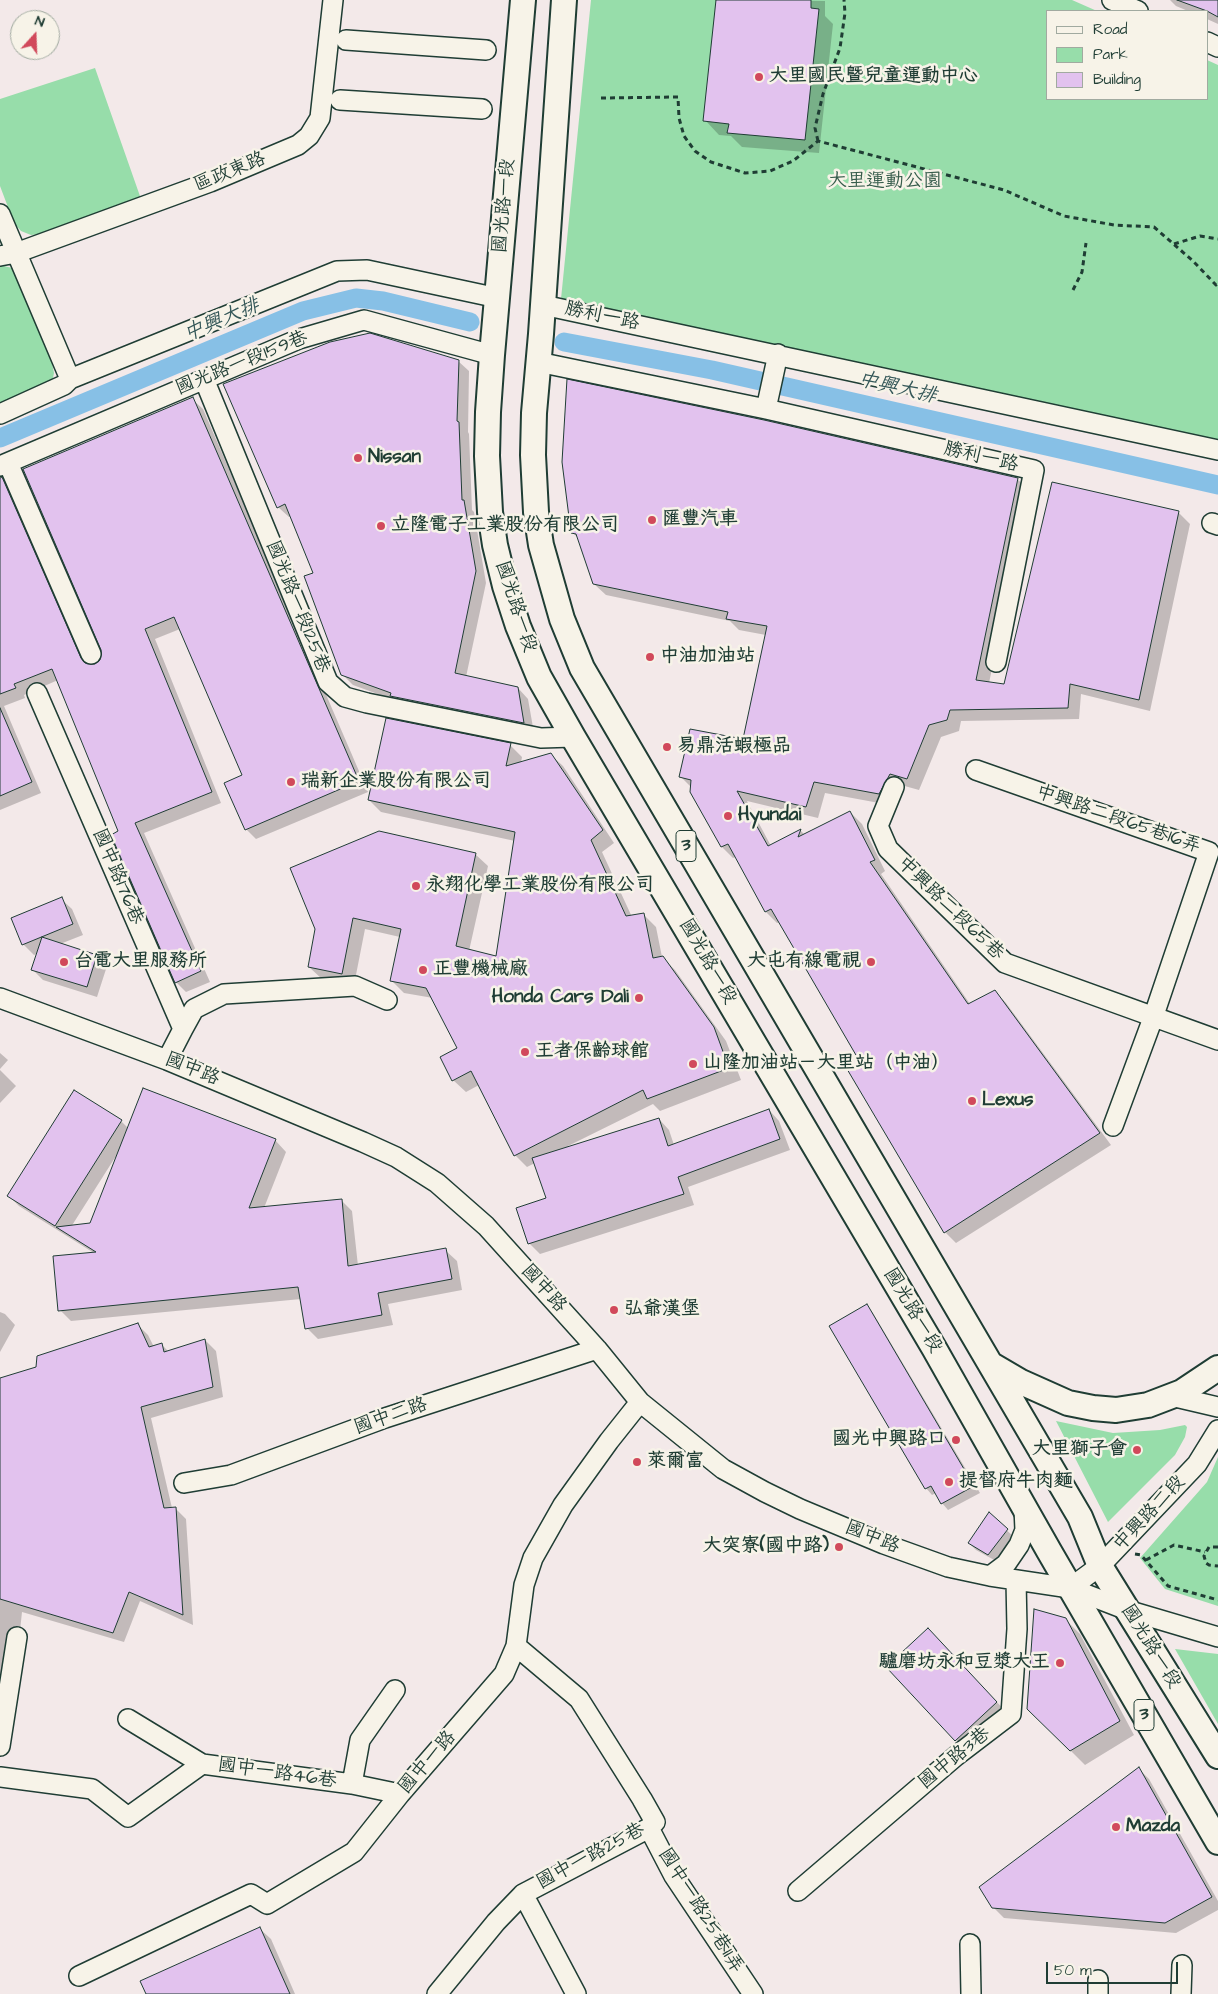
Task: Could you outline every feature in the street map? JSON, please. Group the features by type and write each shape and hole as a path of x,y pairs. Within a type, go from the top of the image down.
{"main road":[{"name":"國光路一段","path":"523,0 492,355 487,456 490,512 495,545 505,586 518,626 539,677 573,737 934,1348 1070,1588 1218,1842"},
{"name":"國光路一段","path":"564,0 534,413 533,455 537,520 541,545 562,619 582,668 1080,1517 1100,1566 1218,1756"},
{"path":"991,1364 1021,1382 1060,1400 1093,1408 1124,1409 1148,1405 1182,1392 1218,1368"}],"street":[{"name":"區政東路","path":"8,255 210,182 290,149 309,136 320,118 333,0"},
{"path":"1112,0 1136,10"},
{"path":"346,40 486,50"},
{"path":"340,100 482,109"},
{"path":"0,214 8,255 70,380"},
{"path":"0,414 64,385 70,380 337,271 367,270 498,298"},
{"name":"勝利一路","path":"543,305 1218,450"},
{"name":"國光路一段159巷","path":"4,465 299,339 364,320 492,355"},
{"path":"766,409 778,354"},
{"name":"勝利一路","path":"538,362 766,409 1034,470 996,662"},
{"name":"國光路一段125巷","path":"204,379 328,682 345,697 367,703 542,738 573,737"},
{"path":"4,465 91,654"},
{"name":"國中路176巷","path":"37,693 183,1028"},
{"name":"中興路二段65巷16弄","path":"976,770 1209,852 1153,1018"},
{"name":"中興路二段65巷","path":"894,787 878,826 888,849 1005,963 1218,1040"},
{"path":"167,1060 194,1009 224,994 354,986 387,1000"},
{"name":"國中路","path":"0,998 167,1060 372,1145 396,1157 438,1183 486,1226 597,1350 640,1402 723,1469 765,1492 800,1509 884,1544 948,1567 990,1576 1070,1588 1127,1610 1218,1637"},
{"path":"1113,1126 1153,1018"},
{"name":"國中二路","path":"184,1483 232,1474 385,1418 597,1350"},
{"path":"1171,1396 1218,1408"},
{"name":"國中一路","path":"79,1976 251,1894 266,1904 354,1852 400,1794 504,1674 516,1646 524,1585 533,1558 563,1505 640,1402"},
{"name":"中興路二段","path":"1070,1588 1100,1566 1197,1464 1218,1430"},
{"path":"990,1576 1006,1564 1019,1546 1025,1530 1024,1507"},
{"name":"國中路3巷","path":"798,1890 956,1756 1011,1714 1017,1629 1016,1580"},
{"path":"0,1746 17,1637"},
{"name":"國中一路25巷","path":"437,1994 496,1922 523,1894 649,1828 655,1822 579,1699 516,1646"},
{"path":"352,1784 360,1740 395,1690"},
{"path":"128,1719 202,1764"},
{"name":"國中一路46巷","path":"0,1777 92,1789 128,1817 202,1764 352,1784 400,1794"},
{"name":"國中一路25巷11弄","path":"649,1828 674,1876 753,1994"},
{"path":"523,1894 576,1994"},
{"path":"970,1944 972,1994"},
{"path":"1181,1994 1182,1964"}],"path":[{"path":"818,141 815,128 823,94 840,48 845,13 844,0"},
{"path":"601,98 678,97 678,118 684,136 695,151 711,162 745,173 770,172 793,161 818,141"},
{"path":"818,141 1004,190 1064,216 1114,225 1154,227 1216,285 1218,283"},
{"path":"1173,244 1200,236 1218,240"},
{"path":"1073,290 1082,272 1086,243"},
{"path":"1146,1560 1174,1545 1205,1552"},
{"path":"1218,1546 1209,1547 1205,1552 1206,1563 1218,1566"},
{"path":"1130,1552 1142,1555 1168,1586 1218,1600"}],"green space":[{"name":"大里運動公園","path":"591,0 1072,0 1095,10 1046,10 1046,100 1208,100 1208,60 1218,65 1218,440 561,299"},
{"path":"95,68 141,199 41,234 31,235 21,231 14,223 0,186 0,99"},
{"path":"0,265 12,268 15,273 50,353 54,373 52,383 0,406"},
{"path":"1056,1421 1113,1433 1160,1430 1185,1425 1187,1427 1185,1437 1175,1455 1108,1522"},
{"path":"1218,1457 1218,1606 1165,1589 1140,1558 1207,1482"},
{"path":"1175,1649 1218,1654 1218,1724"}],"building":[{"name":"大里國民暨兒童運動中心","path":"716,0 811,0 811,8 819,9 805,140 727,133 729,124 703,121"},
{"path":"1177,0 1218,0 1218,17 1208,10"},
{"path":"370,333 459,360 457,421 459,422 462,500 464,500 476,571 455,673 518,687 524,723 390,696 391,693 341,675 304,576 313,573 285,504 277,508 223,384 330,342"},
{"path":"567,379 764,420 1018,478 976,680 1004,684 1052,482 1179,511 1139,700 1070,684 1068,708 950,710 947,720 929,725 907,779 890,774 879,794 814,782 806,807 737,791 768,846 801,829 798,837 850,811 875,860 870,862 968,1004 995,990 1100,1133 944,1233 847,1069 860,1062 771,909 765,912 728,844 721,847 690,792 691,780 679,777 690,729 743,739 767,626 726,619 728,612 593,584 576,534 571,533 562,462"},
{"path":"193,397 359,781 245,830 224,783 242,775 174,617 145,629 212,792 135,823 201,971 175,983 111,835 118,831 52,669 14,684 16,688 0,694 0,478 2,477 81,658 85,663 95,664 100,660 101,650 23,469"},
{"path":"0,708 32,782 0,796"},
{"path":"386,718 511,743 506,766 551,753 603,830 591,840 626,916 644,913 653,958 663,956 714,1027 729,1068 647,1099 643,1090 514,1156 471,1071 452,1081 440,1057 457,1048 426,988 390,981 401,929 353,918 342,974 308,967 315,929 290,868 379,831 476,853 456,946 496,956 515,832 368,800"},
{"path":"62,897 73,924 22,945 11,918"},
{"name":"台電大里服務所","path":"42,937 97,955 87,987 31,970"},
{"path":"143,1088 276,1139 249,1208 342,1199 348,1266 446,1248 452,1279 378,1293 382,1315 305,1329 298,1287 58,1311 53,1256 96,1252 56,1227 90,1223"},
{"path":"74,1090 122,1120 55,1226 7,1196"},
{"path":"769,1109 780,1139 678,1177 684,1194 528,1244 516,1208 546,1198 532,1158 659,1118 668,1146"},
{"path":"867,1304 974,1486 941,1504 931,1486 925,1489 829,1326"},
{"path":"138,1323 149,1347 162,1343 164,1352 205,1339 213,1387 141,1407 164,1508 176,1507 183,1615 129,1592 113,1633 0,1599 0,1378 36,1367 37,1356"},
{"path":"989,1512 1008,1529 988,1555 968,1543"},
{"name":"驢磨坊永和豆漿大王","path":"1034,1609 1066,1618 1120,1721 1070,1751 1027,1709"},
{"path":"928,1628 997,1702 955,1741 886,1667"},
{"name":"Mazda","path":"1139,1767 1212,1897 1165,1923 992,1908 979,1887"},
{"path":"260,1927 290,1994 146,1994 140,1981"}],"waterway":[{"name":"中興大排","path":"0,438 303,311 356,298 383,301 470,322"},
{"name":"中興大排","path":"564,342 712,370 1218,485"}],"place":[{"name":"大里國民暨兒童運動中心","path":"759,77"},
{"name":"Nissan","path":"358,458"},
{"name":"匯豐汽車","path":"652,520"},
{"name":"立隆電子工業股份有限公司","path":"381,526"},
{"name":"中油加油站","path":"650,657"},
{"name":"易鼎活蝦極品","path":"667,747"},
{"name":"瑞新企業股份有限公司","path":"291,782"},
{"name":"Hyundai","path":"728,816"},
{"name":"永翔化學工業股份有限公司","path":"416,886"},
{"name":"台電大里服務所","path":"64,962"},
{"name":"大屯有線電視","path":"871,962"},
{"name":"正豐機械廠","path":"423,970"},
{"name":"Honda Cars Dali","path":"639,998"},
{"name":"王者保齡球館","path":"525,1052"},
{"name":"山隆加油站－大里站（中油）","path":"693,1064"},
{"name":"Lexus","path":"972,1101"},
{"name":"弘爺漢堡","path":"614,1310"},
{"name":"國光中興路口","path":"956,1440"},
{"name":"大里獅子會","path":"1137,1450"},
{"name":"萊爾富","path":"637,1462"},
{"name":"提督府牛肉麵","path":"949,1482"},
{"name":"大突寮(國中路)","path":"839,1547"},
{"name":"驢磨坊永和豆漿大王","path":"1060,1663"},
{"name":"Mazda","path":"1116,1827"}]}
